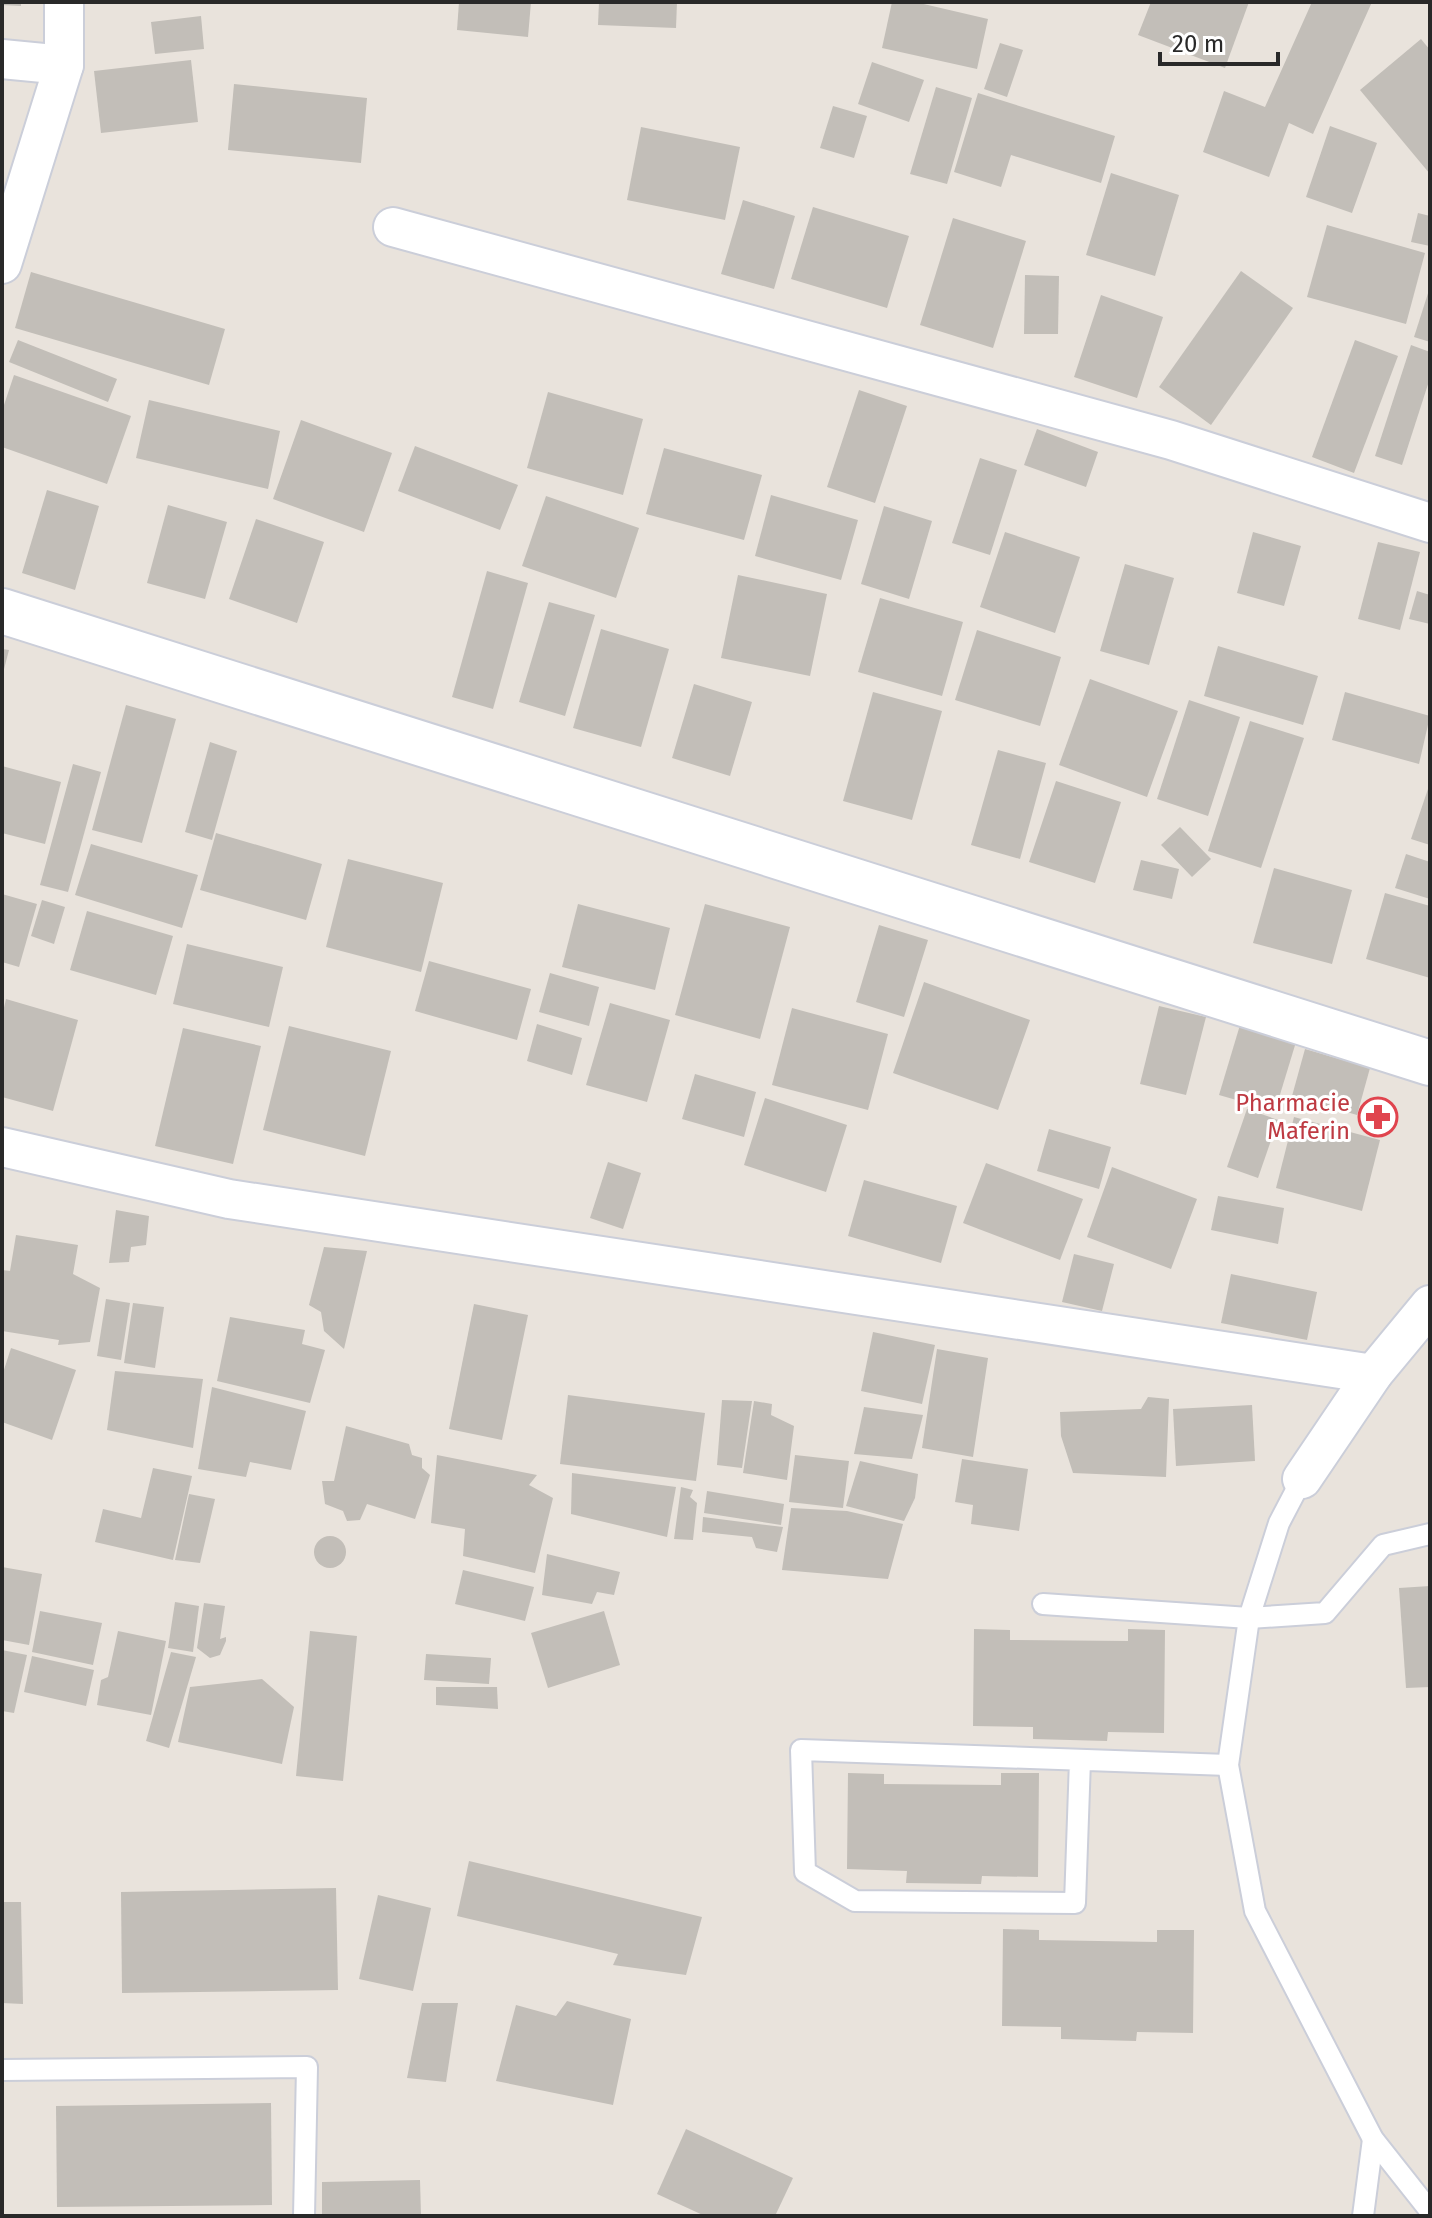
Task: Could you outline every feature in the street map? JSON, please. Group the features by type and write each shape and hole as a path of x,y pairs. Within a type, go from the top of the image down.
{"street":[{"path":"2,264 64,65 64,2"},
{"path":"2,59 64,65"},
{"path":"393,227 1171,440 1430,523"},
{"path":"2,611 1430,1063"},
{"path":"2,1147 229,1199 1373,1374"},
{"path":"1302,1479 1373,1374 1430,1305"}],"lane":[{"path":"1302,1479 1279,1523 1249,1618 1228,1765 1255,1911 1373,2139 1430,2211"},
{"path":"1043,1604 1249,1618 1325,1613 1383,1545 1430,1534"},
{"path":"1080,1760 1075,1903 855,1901 805,1872 801,1750 1228,1765"},
{"path":"2,2070 307,2067 304,2216"},
{"path":"1363,2216 1373,2139"}],"building":[{"path":"2,2 21,2 21,6 2,5"},
{"path":"459,2 531,2 528,37 457,30"},
{"path":"599,2 677,2 676,28 598,25"},
{"path":"892,2 915,2 988,19 977,69 882,48"},
{"path":"1151,2 1249,2 1225,68 1138,35"},
{"path":"1312,2 1372,2 1313,134 1289,123 1269,177 1203,152 1224,91 1265,107"},
{"path":"201,16 204,49 155,54 151,22"},
{"path":"1421,39 1430,50 1430,174 1360,90"},
{"path":"1000,43 1023,50 1007,97 984,89"},
{"path":"191,60 198,122 101,133 94,71"},
{"path":"872,62 924,80 909,122 858,104"},
{"path":"234,84 367,98 361,163 228,150"},
{"path":"936,87 972,98 947,184 910,174"},
{"path":"978,93 1115,136 1101,183 1011,155 1001,187 954,172"},
{"path":"833,106 867,116 854,158 820,148"},
{"path":"1330,126 1377,143 1352,213 1306,197"},
{"path":"641,127 740,147 725,220 627,200"},
{"path":"1111,173 1179,195 1155,276 1086,255"},
{"path":"743,200 795,216 774,289 721,274"},
{"path":"813,207 909,236 887,308 791,279"},
{"path":"1418,213 1430,216 1430,246 1411,242"},
{"path":"953,218 1026,241 993,348 920,325"},
{"path":"1327,225 1425,253 1406,324 1307,297"},
{"path":"1241,271 1293,308 1211,425 1159,387"},
{"path":"31,272 225,329 209,385 15,328"},
{"path":"1025,275 1059,276 1058,334 1024,334"},
{"path":"1430,287 1430,342 1414,337"},
{"path":"1101,295 1163,317 1137,398 1074,377"},
{"path":"18,340 117,379 108,402 9,362"},
{"path":"1355,340 1398,356 1354,473 1312,457"},
{"path":"1411,345 1430,352 1430,378 1402,465 1375,456"},
{"path":"14,375 131,416 107,484 2,447 2,411"},
{"path":"859,390 907,406 875,503 827,487"},
{"path":"548,392 643,419 623,495 527,468"},
{"path":"149,400 280,431 268,489 136,458"},
{"path":"301,420 392,453 364,532 273,499"},
{"path":"1037,429 1098,452 1086,487 1024,465"},
{"path":"415,446 518,485 500,530 398,491"},
{"path":"664,448 762,475 744,540 646,514"},
{"path":"980,458 1017,470 990,555 952,543"},
{"path":"47,490 99,506 75,590 22,573"},
{"path":"771,495 858,520 841,580 755,556"},
{"path":"546,496 639,528 616,598 522,566"},
{"path":"168,505 227,522 205,599 147,583"},
{"path":"884,506 932,521 909,599 861,584"},
{"path":"256,519 324,542 297,623 229,599"},
{"path":"1005,532 1080,557 1055,633 980,607"},
{"path":"1253,532 1301,546 1284,606 1237,593"},
{"path":"1378,542 1420,552 1400,630 1358,619"},
{"path":"1125,564 1174,578 1149,665 1100,651"},
{"path":"487,571 528,583 493,709 452,697"},
{"path":"738,575 827,594 810,676 721,658"},
{"path":"1417,591 1430,595 1430,624 1409,619"},
{"path":"880,598 963,622 942,696 858,672"},
{"path":"549,602 595,615 565,716 519,702"},
{"path":"601,629 669,649 641,747 573,728"},
{"path":"977,630 1061,657 1040,726 955,700"},
{"path":"1218,646 1318,676 1303,725 1204,696"},
{"path":"2,649 9,650 3,673 2,673"},
{"path":"1090,679 1178,711 1147,797 1059,765"},
{"path":"694,684 752,702 730,776 672,758"},
{"path":"873,692 942,711 912,820 843,801"},
{"path":"1345,692 1430,716 1419,764 1332,740"},
{"path":"1189,700 1240,717 1208,816 1157,799"},
{"path":"126,705 176,719 142,843 92,830"},
{"path":"1250,721 1304,738 1261,868 1208,851"},
{"path":"210,742 237,751 212,840 185,832"},
{"path":"998,750 1046,763 1020,859 971,845"},
{"path":"73,764 101,772 68,892 40,885"},
{"path":"2,766 61,782 45,844 2,833"},
{"path":"1056,781 1121,802 1095,883 1029,862"},
{"path":"1430,786 1430,845 1411,839"},
{"path":"1180,827 1211,859 1192,877 1161,845"},
{"path":"216,833 322,864 306,920 200,890"},
{"path":"91,844 198,875 182,928 75,895"},
{"path":"1406,854 1430,862 1430,899 1395,888"},
{"path":"348,859 443,883 421,972 326,947"},
{"path":"1141,860 1179,869 1172,899 1133,890"},
{"path":"1274,868 1352,890 1332,964 1253,943"},
{"path":"1385,893 1430,906 1430,978 1366,959"},
{"path":"2,894 37,904 19,967 2,962"},
{"path":"42,900 65,907 54,944 31,936"},
{"path":"578,904 670,928 655,990 562,967"},
{"path":"705,904 790,927 760,1039 675,1015"},
{"path":"87,911 173,936 156,995 70,970"},
{"path":"879,925 928,940 904,1017 856,1002"},
{"path":"187,944 283,967 269,1027 173,1004"},
{"path":"429,961 531,989 517,1040 415,1011"},
{"path":"550,973 599,987 589,1026 539,1012"},
{"path":"924,982 1030,1020 998,1110 893,1073"},
{"path":"6,999 78,1020 53,1111 2,1097 2,1016"},
{"path":"610,1003 670,1020 647,1102 586,1085"},
{"path":"1159,1006 1206,1017 1186,1095 1140,1084"},
{"path":"792,1008 888,1034 868,1110 772,1085"},
{"path":"537,1024 582,1038 572,1075 527,1061"},
{"path":"1240,1025 1296,1042 1275,1111 1219,1095"},
{"path":"289,1026 391,1051 365,1156 263,1130"},
{"path":"183,1028 261,1046 233,1164 155,1146"},
{"path":"1305,1049 1370,1068 1357,1115 1292,1096"},
{"path":"695,1074 756,1092 744,1137 682,1119"},
{"path":"765,1098 847,1125 826,1192 744,1165"},
{"path":"1247,1109 1278,1120 1258,1178 1227,1167"},
{"path":"1294,1117 1380,1140 1362,1211 1276,1188"},
{"path":"1049,1129 1111,1147 1099,1189 1037,1171"},
{"path":"608,1162 641,1173 623,1229 590,1218"},
{"path":"986,1163 1083,1199 1060,1260 963,1223"},
{"path":"1112,1167 1197,1199 1171,1269 1087,1237"},
{"path":"864,1180 957,1206 941,1263 848,1236"},
{"path":"1218,1196 1284,1208 1278,1244 1211,1230"},
{"path":"116,1210 149,1216 146,1245 131,1247 129,1262 109,1263"},
{"path":"16,1235 78,1245 73,1274 100,1288 90,1342 58,1345 59,1340 2,1331 2,1270 10,1271"},
{"path":"324,1247 367,1251 344,1349 324,1331 321,1312 309,1305"},
{"path":"1074,1254 1114,1264 1102,1311 1062,1302"},
{"path":"1231,1274 1317,1292 1307,1340 1221,1323"},
{"path":"106,1299 130,1303 121,1360 97,1356"},
{"path":"133,1303 164,1307 155,1368 124,1363"},
{"path":"474,1304 528,1315 502,1440 449,1429"},
{"path":"230,1317 305,1330 302,1344 325,1350 310,1403 217,1381"},
{"path":"873,1332 935,1345 922,1404 861,1391"},
{"path":"11,1348 76,1370 52,1440 2,1422 2,1376"},
{"path":"937,1349 988,1358 973,1457 922,1448"},
{"path":"115,1371 203,1379 193,1448 107,1430"},
{"path":"212,1387 306,1411 291,1470 250,1462 246,1477 198,1469"},
{"path":"568,1395 705,1413 696,1481 560,1464"},
{"path":"1148,1397 1169,1399 1166,1477 1073,1473 1061,1436 1060,1412 1141,1409"},
{"path":"722,1400 752,1401 742,1468 717,1465"},
{"path":"754,1401 772,1404 771,1415 794,1426 787,1480 743,1473"},
{"path":"1252,1405 1255,1461 1176,1466 1173,1409"},
{"path":"864,1407 923,1415 912,1459 854,1454"},
{"path":"346,1426 409,1444 412,1455 422,1458 422,1468 430,1475 415,1519 367,1504 360,1520 347,1521 343,1511 325,1504 322,1481 334,1481"},
{"path":"437,1455 537,1475 529,1485 553,1498 535,1573 463,1556 465,1529 431,1523"},
{"path":"795,1455 849,1461 843,1508 789,1502"},
{"path":"962,1459 1028,1469 1019,1531 971,1524 973,1505 955,1502"},
{"path":"860,1461 918,1474 915,1498 904,1521 846,1506"},
{"path":"153,1468 192,1476 173,1560 95,1542 103,1509 141,1518"},
{"path":"572,1473 676,1487 667,1537 571,1514"},
{"path":"681,1487 693,1490 690,1497 697,1503 693,1540 674,1539"},
{"path":"707,1491 784,1504 781,1525 704,1513"},
{"path":"189,1494 215,1499 200,1563 175,1560"},
{"path":"791,1508 847,1511 903,1524 888,1579 782,1570"},
{"path":"703,1517 783,1527 777,1552 756,1548 752,1537 702,1532"},
{"path":"330,1536 342,1540 346,1552 342,1564 330,1568 318,1564 314,1552 318,1540"},
{"path":"547,1554 620,1572 614,1595 597,1592 592,1604 542,1595"},
{"path":"2,1567 42,1574 29,1645 2,1640"},
{"path":"463,1570 534,1587 525,1621 455,1604"},
{"path":"1430,1586 1430,1687 1406,1688 1399,1588"},
{"path":"175,1602 199,1606 193,1652 168,1648"},
{"path":"204,1603 225,1606 220,1639 226,1637 226,1641 220,1655 210,1658 197,1648"},
{"path":"40,1611 102,1623 93,1665 32,1652"},
{"path":"604,1611 620,1665 548,1688 531,1633"},
{"path":"974,1629 1010,1630 1010,1640 1128,1641 1128,1629 1165,1630 1164,1733 1108,1732 1107,1741 1033,1739 1033,1727 973,1726"},
{"path":"118,1631 166,1641 151,1715 97,1705 101,1680 108,1677"},
{"path":"310,1631 357,1636 343,1781 296,1776"},
{"path":"2,1650 27,1655 14,1713 2,1711"},
{"path":"171,1652 196,1657 169,1748 146,1741"},
{"path":"426,1654 491,1658 489,1684 424,1680"},
{"path":"32,1656 94,1670 86,1706 24,1692"},
{"path":"262,1679 294,1707 282,1764 178,1742 190,1687"},
{"path":"436,1687 497,1687 498,1709 436,1705"},
{"path":"848,1773 884,1774 884,1784 1001,1785 1001,1773 1039,1773 1038,1877 982,1876 981,1884 906,1883 907,1871 847,1869"},
{"path":"469,1861 702,1917 686,1975 613,1965 618,1954 457,1916"},
{"path":"336,1888 338,1990 122,1993 121,1892"},
{"path":"378,1895 431,1908 413,1991 359,1979"},
{"path":"2,1902 21,1902 23,2004 2,2003"},
{"path":"1003,1929 1039,1930 1039,1940 1157,1942 1157,1930 1194,1930 1193,2033 1137,2032 1136,2041 1061,2039 1061,2027 1002,2026"},
{"path":"567,2001 631,2019 613,2105 496,2081 516,2005 556,2016"},
{"path":"422,2003 458,2003 446,2082 407,2078"},
{"path":"271,2103 272,2205 57,2207 56,2106"},
{"path":"686,2129 793,2178 775,2216 705,2216 657,2194"},
{"path":"420,2180 421,2216 322,2216 322,2182"}],"place":[{"name":"Pharmacie Maferin","path":"1378,1117"}]}
